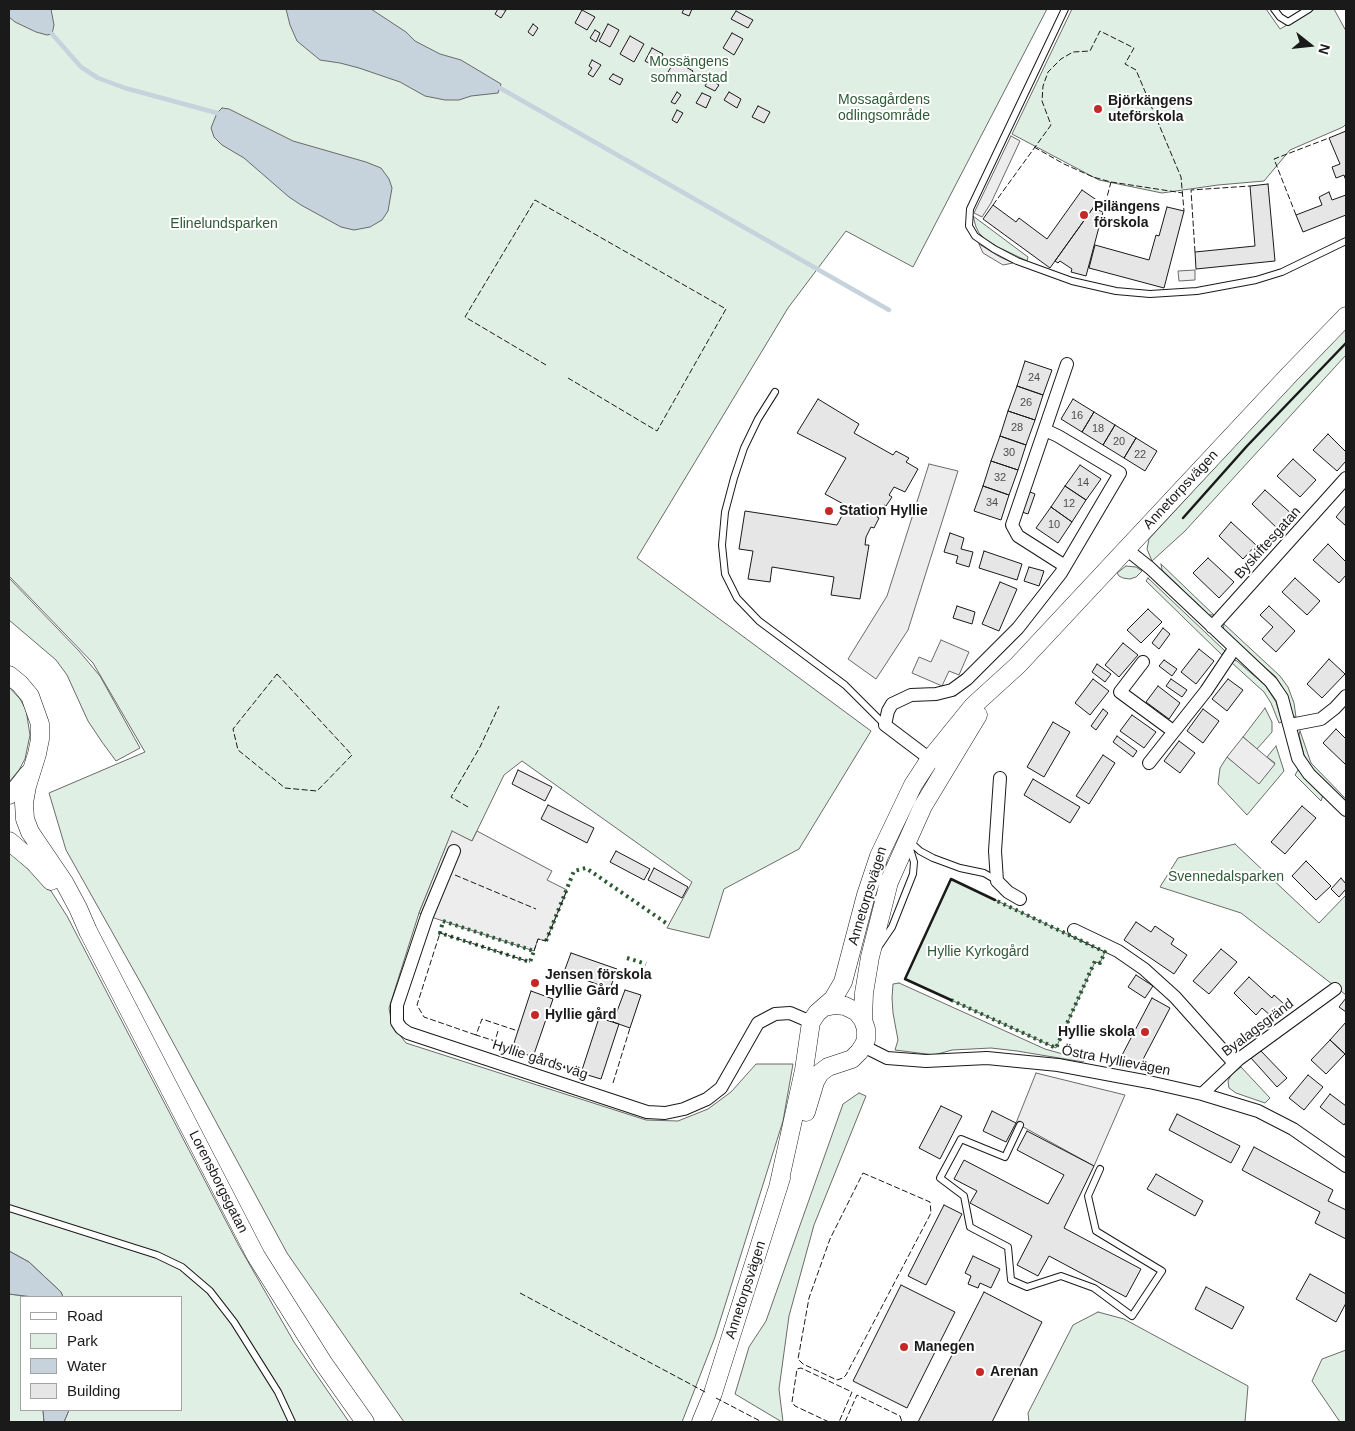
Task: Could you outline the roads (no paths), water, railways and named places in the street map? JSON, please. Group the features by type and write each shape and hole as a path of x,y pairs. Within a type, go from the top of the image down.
{"main road":[{"name":"Annetorpsvägen","path":"701,1422 713,1393 778,1188 815,1082 820,1073 828,1066 852,1059 864,1046 866,1030 863,1020 864,993 870,958 890,882 923,806 938,762 974,706 1018,665 1288,375 1346,316"},
{"name":"Lorensborgsgatan","path":"9,675 30,696 40,724 37,754 31,769 24,803 25,819 30,832 64,882 256,1256 324,1364 366,1422"},
{"name":"Annetorpsvägen","path":"778,1188 809,1040 811,1022 817,1013 839,992 866,895 884,843 913,785 938,762"},
{"name":"Lorensborgsgatan","path":"9,795 18,787 31,769"},
{"name":"Lorensborgsgatan","path":"9,841 34,862 49,878 88,931"},
{"path":"825,1007 845,1006 857,1012 863,1020"},
{"path":"809,1040 813,1049 820,1056 832,1062 842,1062"},
{"name":"Annetorpsvägen","path":"707,1422 713,1393"}],"street":[{"path":"1066,566 1018,536 1012,525 1067,364"},
{"path":"938,762 885,725 892,704 910,695 936,694 952,690 967,679 1018,628 1066,566 1120,473 1045,430"},
{"name":"Byskiftesgatan","path":"1212,628 1346,478"},
{"path":"1126,549 1150,568 1271,682 1282,698 1298,758 1309,774 1346,810"},
{"path":"1149,763 1206,691 1234,649"},
{"path":"1143,662 1120,692 1174,731"},
{"path":"1290,725 1321,719 1346,696"},
{"path":"1000,778 995,851 997,881 1008,892 1020,899"},
{"name":"Hyllie gårds väg","path":"454,851 427,916 397,1005 397,1022 408,1032 647,1112 666,1113 707,1099 721,1088 758,1022 775,1014 790,1013 811,1022"},
{"path":"1074,930 1118,952 1144,969 1175,997 1234,1063"},
{"name":"Byalagsgränd","path":"1202,1094 1234,1063 1334,989"},
{"name":"Östra Hyllievägen","path":"864,1046 887,1058 926,1061 987,1058 1058,1065 1202,1094 1258,1111 1293,1129 1346,1166"}],"lane":[{"path":"1066,9 970,209 969,226 975,236 1017,261 1072,281 1116,291 1150,294 1197,291 1256,280 1282,272 1346,242"},
{"path":"1274,9 1280,17 1288,22 1309,9"},
{"path":"775,392 758,419 744,448 729,495 725,512 722,544 725,574 737,598 759,621 846,685 885,725"},
{"path":"907,840 920,851 933,858 960,868 984,873 997,881"},
{"path":"1020,1126 1005,1157 961,1139 940,1178 964,1196 970,1227 1008,1246 1011,1280 1027,1287 1061,1276 1094,1288 1132,1316 1162,1271 1096,1231 1088,1196 1100,1169"},
{"path":"9,1208 157,1255 182,1267 210,1291 234,1322 278,1392 292,1422"}],"water":[{"path":"9,9 51,9 54,25 52,34 47,35 36,32 15,22 9,17"},
{"path":"286,9 371,9 406,32 415,41 440,54 461,60 501,84 498,93 471,96 459,100 445,100 425,96 400,82 359,68 320,60 297,41"},
{"path":"222,108 229,109 293,141 381,168 389,179 392,188 388,211 382,220 370,227 354,230 341,227 301,205 244,158 222,145 214,137 211,128 217,113"},
{"path":"9,1251 29,1262 61,1292 63,1296 25,1296 9,1294"},
{"path":"43,1411 69,1411 64,1422 44,1422"}],"waterway":[{"path":"52,34 81,67 98,78 125,88 217,113"},
{"path":"500,88 889,310"}],"place":[{"name":"Björkängens uteförskola","path":"1098,109"},
{"name":"Pilängens förskola","path":"1084,215"},
{"name":"Station Hyllie","path":"829,511"},
{"name":"Jensen förskola Hyllie Gård","path":"535,983"},
{"name":"Hyllie gård","path":"535,1015"},
{"name":"Hyllie skola","path":"1145,1032"},
{"name":"Manegen","path":"904,1347"},
{"name":"Arenan","path":"980,1372"}],"park label":[{"name":"Mossängens sommarstad","path":"689,70"},
{"name":"Mossagårdens odlingsområde","path":"884,108"},
{"name":"Elinelundsparken","path":"224,224"},
{"name":"Svennedalsparken","path":"1226,877"},
{"name":"Hyllie Kyrkogård","path":"978,952"}]}
